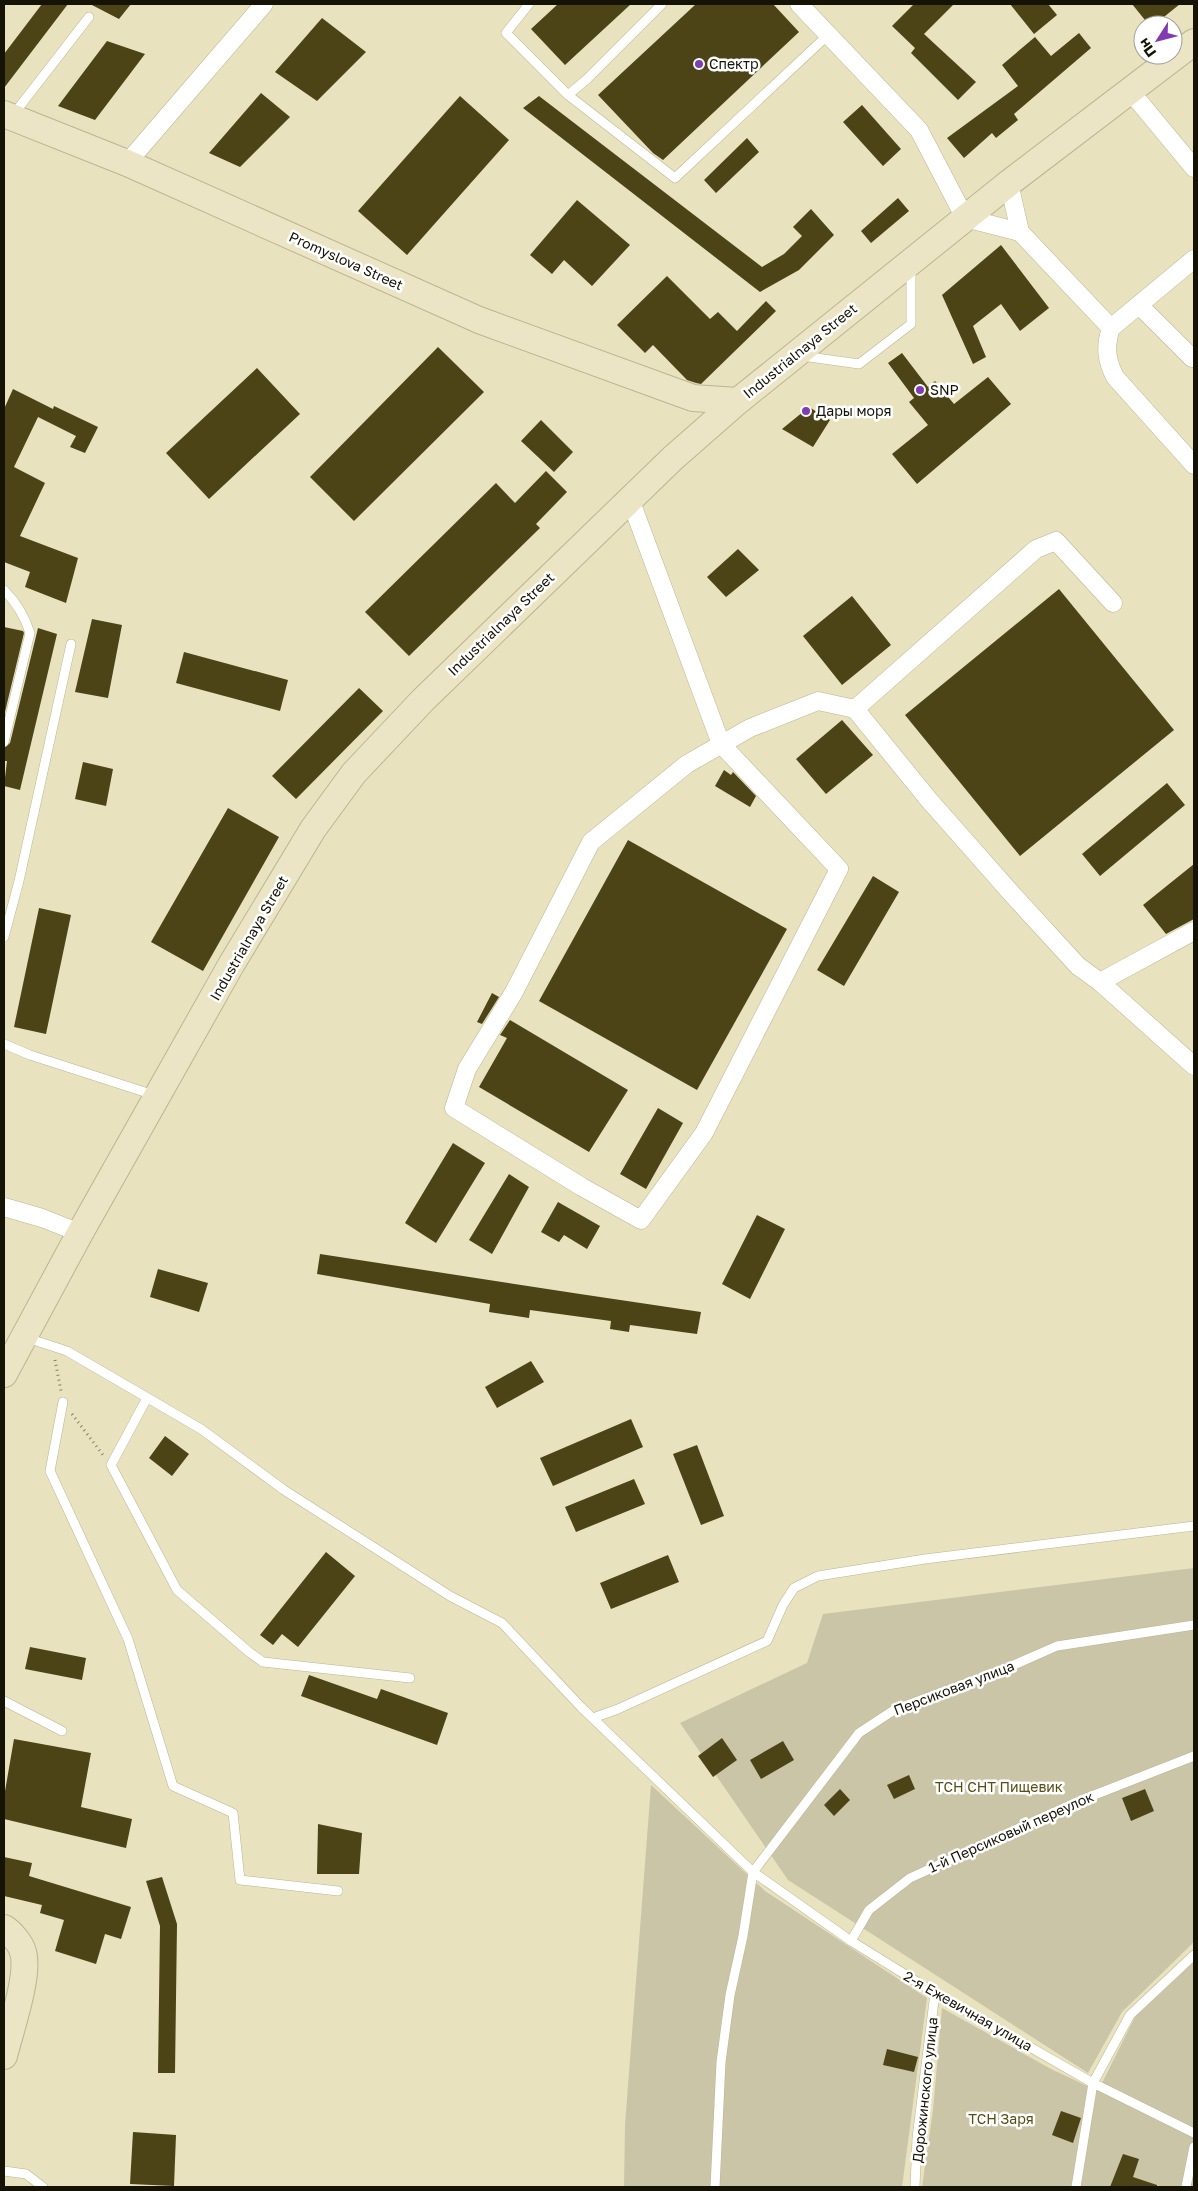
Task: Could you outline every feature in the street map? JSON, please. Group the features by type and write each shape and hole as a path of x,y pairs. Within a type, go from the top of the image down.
{"main road":[{"name":"Industrialnaya Street","path":"4,1374 80,1233 159,1097 232,965 313,829 354,773 423,700 630,499 738,401 1009,183 1131,92 1194,42"},
{"name":"Promyslova Street","path":"8,116 127,163 479,320 693,398 738,401"},
{"path":"673,458 691,430 693,398"},
{"path":"4,1928 9,1930 23,1952 24,1977 4,2056"}],"street":[{"path":"127,163 264,4"},
{"path":"800,4 918,130 965,218 1020,232"},
{"path":"1131,92 1194,168"},
{"path":"1009,183 1020,232 1112,328"},
{"path":"1194,259 1112,328 1107,340 1106,353 1115,377 1194,465"},
{"path":"1139,305 1194,358"},
{"path":"630,499 721,744 839,869 704,1133 641,1220 582,1187 454,1108 467,1070 514,992 553,912 591,842 687,764 721,744 750,728 818,700 855,709 929,800 1078,966 1100,982 1194,1066"},
{"path":"855,709 1036,549 1056,541 1113,603"},
{"path":"1100,982 1194,931"},
{"path":"4,1207 42,1218 80,1233"}],"lane":[{"path":"529,4 506,33 568,95 675,178 829,34"},
{"path":"568,95 662,4"},
{"path":"8,116 89,18"},
{"path":"794,355 859,364 911,324 911,262"},
{"path":"4,590 17,606 30,633 4,742"},
{"path":"4,936 19,881 71,644"},
{"path":"4,1044 30,1055 159,1097"},
{"name":"2-я Ежевичная улица","path":"24,1337 67,1352 200,1429 284,1490 450,1596 502,1623 593,1718 753,1872 851,1940 935,1993 1092,2083 1194,2132"},
{"path":"147,1398 111,1465 178,1590 249,1652 264,1662 410,1678"},
{"path":"64,1402 50,1471 128,1639 173,1786 233,1813 240,1880 338,1891"},
{"path":"593,1718 618,1709 767,1641 783,1605 794,1588 818,1576 925,1559 1194,1526"},
{"name":"Персиковая улица","path":"753,1872 859,1734 894,1710 1000,1671 1057,1646 1194,1625"},
{"path":"4,1701 62,1731"},
{"name":"1-й Персиковый переулок","path":"851,1940 869,1910 910,1878 1079,1801 1194,1756"},
{"path":"715,2187 721,2062 730,1995 743,1936 753,1872"},
{"path":"1076,2187 1092,2083 1130,2015 1194,1955"},
{"name":"Дорожинского улица","path":"915,2187 918,2138 935,1993"},
{"path":"1186,2187 1194,2147"},
{"path":"4,2171 26,2174 43,2187"}],"green space":[{"name":"ТСН СНТ Пищевик","path":"1194,1568 1194,1942 1122,2012 1088,2073 788,1880 680,1723 807,1663 823,1614"},
{"path":"651,1785 765,1891 927,1998 902,2187 624,2187 625,2125"},
{"name":"ТСН Заря","path":"1194,1962 1194,2187 922,2187 933,2110 942,2008 1051,2069 1098,2091 1135,2017"}],"building":[{"path":"42,4 68,4 4,88 4,54"},
{"path":"90,4 131,4 119,19"},
{"path":"558,4 631,4 565,65 531,29"},
{"name":"Спектр","path":"696,4 773,4 799,32 663,160 653,153 598,95"},
{"path":"914,4 954,4 924,34 976,82 958,100 911,53 915,48 892,26"},
{"path":"1010,4 1048,4 1057,15 1034,34"},
{"path":"1132,4 1180,4 1166,15 1141,15"},
{"path":"322,18 366,52 317,101 275,72"},
{"path":"1079,33 1091,48 1014,114 1018,120 996,138 992,133 964,158 947,138 1018,86 1002,65 1035,37 1051,56"},
{"path":"107,41 145,54 95,120 58,106"},
{"path":"261,93 290,117 240,167 209,153"},
{"path":"460,96 509,140 407,255 358,211"},
{"path":"539,96 762,267 784,254 802,236 793,227 811,209 834,235 799,270 760,292 523,108"},
{"path":"862,105 901,149 883,166 843,122"},
{"path":"747,138 759,152 716,193 704,180"},
{"path":"898,198 909,211 871,243 861,231"},
{"path":"577,200 630,245 592,286 564,260 552,274 530,255"},
{"path":"1001,245 1049,308 1020,331 1001,304 973,326 986,357 973,364 942,295"},
{"path":"667,276 710,319 718,312 737,331 766,301 776,311 701,384 696,383 687,380 653,345 645,353 617,325"},
{"path":"438,347 484,392 354,521 310,477"},
{"path":"902,353 928,387 935,381 954,404 988,377 1011,404 917,484 892,454 928,425 909,402 914,398 888,363"},
{"path":"257,368 300,414 209,499 166,453"},
{"path":"13,389 53,409 54,406 98,427 85,453 70,447 76,436 38,417 14,467 45,483 20,536 78,558 66,603 25,587 30,572 4,562 4,409"},
{"path":"809,407 830,420 813,447 782,429"},
{"path":"541,420 573,452 554,472 521,441"},
{"path":"546,471 567,492 536,524 540,528 409,656 365,612 496,483 515,503"},
{"path":"738,549 759,570 726,597 707,577"},
{"path":"1059,589 1174,730 1020,856 905,715"},
{"path":"852,596 891,645 842,685 803,636"},
{"path":"92,619 122,625 108,698 75,692"},
{"path":"4,627 23,631 24,633 4,716"},
{"path":"38,628 57,634 20,790 4,786 7,761 4,761 4,748 10,743"},
{"path":"184,652 288,680 280,711 176,683"},
{"path":"359,688 383,711 296,799 272,776"},
{"path":"842,720 873,755 826,794 796,759"},
{"path":"83,762 113,769 106,806 75,799"},
{"path":"724,770 731,775 733,772 756,796 750,807 715,786"},
{"path":"1167,783 1185,805 1100,876 1082,854"},
{"path":"228,808 279,837 203,971 151,942"},
{"path":"628,840 787,929 697,1090 539,1001"},
{"path":"1194,864 1194,919 1166,934 1143,905"},
{"path":"873,876 899,892 844,986 817,970"},
{"path":"39,908 71,915 46,1034 14,1027"},
{"path":"492,993 499,997 482,1024 477,1022"},
{"path":"510,1020 628,1090 589,1152 479,1087 507,1038 500,1035"},
{"path":"658,1108 683,1123 646,1189 620,1174"},
{"path":"453,1143 485,1163 436,1243 405,1223"},
{"path":"509,1174 529,1187 492,1254 469,1240"},
{"path":"558,1202 600,1226 587,1249 564,1235 559,1242 541,1232"},
{"path":"757,1215 785,1229 750,1299 722,1284"},
{"path":"320,1254 701,1312 697,1334 630,1325 629,1332 610,1329 611,1321 530,1310 529,1318 489,1312 490,1304 317,1274"},
{"path":"158,1269 208,1283 199,1312 150,1297"},
{"path":"531,1361 544,1382 497,1408 485,1387"},
{"path":"631,1419 643,1447 553,1486 540,1458"},
{"path":"165,1436 189,1454 172,1476 149,1458"},
{"path":"697,1445 724,1516 701,1525 673,1454"},
{"path":"634,1479 645,1504 576,1532 565,1507"},
{"path":"326,1552 355,1576 298,1647 282,1634 273,1645 260,1635"},
{"path":"668,1555 679,1582 611,1609 600,1583"},
{"path":"30,1647 86,1658 82,1680 25,1669"},
{"path":"309,1675 377,1699 381,1689 448,1713 437,1745 301,1696"},
{"path":"722,1738 737,1760 713,1777 698,1756"},
{"path":"14,1739 91,1753 81,1807 132,1819 126,1848 4,1819 4,1797"},
{"path":"783,1741 794,1760 761,1779 750,1760"},
{"path":"909,1775 915,1789 894,1799 887,1785"},
{"path":"840,1789 850,1800 834,1816 824,1805"},
{"path":"1145,1789 1154,1811 1131,1821 1122,1798"},
{"path":"318,1824 362,1833 359,1874 317,1874"},
{"path":"4,1857 32,1863 29,1876 131,1907 121,1939 105,1934 96,1964 55,1951 64,1920 40,1913 42,1905 4,1896"},
{"path":"162,1877 177,1924 175,2073 158,2073 160,1926 146,1881"},
{"path":"887,2049 918,2057 914,2072 883,2065"},
{"path":"1061,2111 1081,2118 1073,2143 1052,2135"},
{"path":"133,2132 176,2135 174,2186 130,2184"},
{"path":"1123,2154 1139,2159 1133,2177 1157,2185 1157,2187 1110,2187"}],"place":[{"name":"Спектр","path":"699,64"},
{"name":"SNP","path":"920,390"},
{"name":"Дары моря","path":"806,411"}]}
